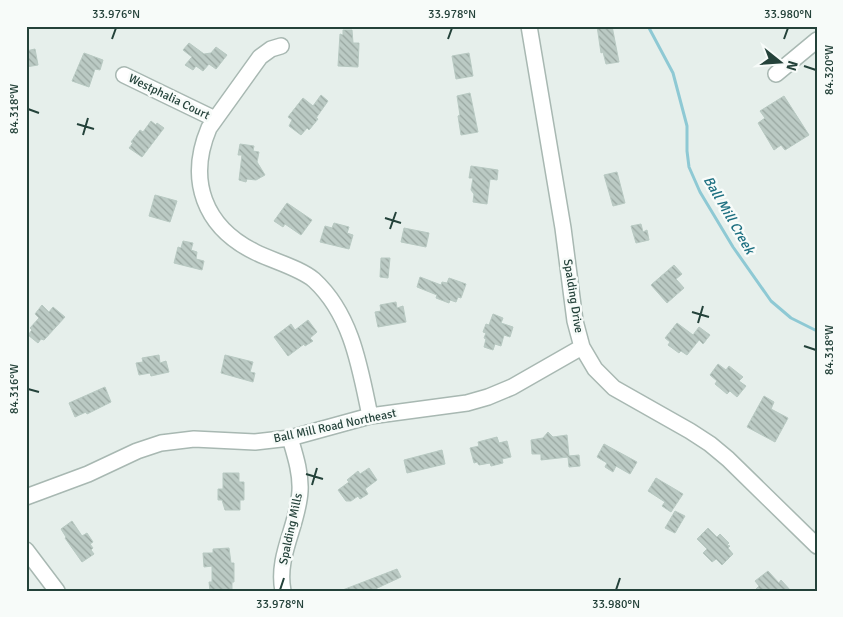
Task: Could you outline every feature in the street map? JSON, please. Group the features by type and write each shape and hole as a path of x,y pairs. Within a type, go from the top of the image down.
{"street":[{"name":"Spalding Drive","path":"529,26 563,228 575,321 582,347 595,369 614,388 710,444 728,459 817,546"},
{"path":"776,74 817,40"},
{"path":"281,46 271,49 260,57 215,119 204,140 199,166 201,189 209,211 220,228 235,241 254,252 307,276 327,296 340,315 352,341 370,416"},
{"name":"Westphalia Court","path":"124,75 215,119"},
{"name":"Ball Mill Road Northeast","path":"26,497 88,474 137,451 161,443 194,439 255,442 290,438 370,416 467,403 512,387 582,347"},
{"name":"Spalding Mills","path":"283,591 283,557 298,506 300,491 298,470 290,438"},
{"path":"26,550 58,591"}],"building":[{"path":"597,26 612,26 619,62 606,64 603,52 601,53"},
{"path":"343,30 352,30 353,43 359,43 358,67 338,66 340,34 343,35"},
{"path":"189,43 204,54 211,53 216,47 227,55 216,69 209,64 203,71 196,66 193,70 185,65 192,57 183,50"},
{"path":"35,49 38,65 26,67 26,51"},
{"path":"84,53 103,60 100,70 95,69 89,87 72,81"},
{"path":"469,53 473,76 456,79 452,56"},
{"path":"470,93 478,132 461,135 457,96"},
{"path":"321,95 328,101 316,118 318,119 309,130 307,128 301,135 289,126 292,120 288,117 303,98 313,106"},
{"path":"784,96 809,135 785,150 781,145 774,150 758,123 765,118 760,111"},
{"path":"151,121 164,128 142,157 129,148 140,130 143,132"},
{"path":"240,144 254,146 253,151 259,152 257,162 265,175 256,180 247,179 246,182 239,180 242,155 238,155"},
{"path":"471,166 498,170 497,180 490,179 487,204 473,202 474,194 471,190 473,178 469,178"},
{"path":"617,172 625,203 613,206 604,175"},
{"path":"155,195 177,201 170,222 149,216"},
{"path":"287,203 312,220 301,235 285,224 283,227 274,221"},
{"path":"334,223 349,227 347,233 353,235 349,249 320,242 325,226 332,228"},
{"path":"641,224 643,232 647,230 649,240 636,243 631,226"},
{"path":"404,228 429,233 426,247 401,242"},
{"path":"183,241 193,243 191,250 197,252 196,259 204,261 202,270 174,263 178,247 181,248"},
{"path":"381,258 390,258 388,278 380,277"},
{"path":"674,265 682,274 676,279 684,288 667,303 651,285"},
{"path":"420,277 441,285 442,282 447,283 449,278 466,284 461,298 458,297 456,302 450,300 449,303 436,298 437,295 417,287"},
{"path":"396,302 397,308 403,306 406,322 378,327 375,312 381,311 380,305"},
{"path":"42,305 49,312 53,307 65,317 44,340 41,339 38,343 28,335 32,330 30,328 39,318 35,314"},
{"path":"493,314 503,318 501,323 513,327 510,337 504,335 501,346 495,344 493,350 484,347 486,333 483,332 486,324 489,325"},
{"path":"308,320 317,332 310,338 313,341 305,346 304,344 288,356 274,337 291,324 295,330"},
{"path":"677,323 693,335 699,327 710,335 703,344 699,340 687,355 681,351 679,353 668,345 670,342 665,338"},
{"path":"159,355 160,363 166,361 169,372 151,376 150,373 139,375 136,363 143,362 142,358"},
{"path":"225,355 253,362 250,372 255,373 253,382 221,373"},
{"path":"718,364 726,370 729,366 743,377 739,381 746,386 737,397 730,391 727,394 715,384 717,381 710,375"},
{"path":"105,387 111,402 87,414 86,412 75,417 69,403"},
{"path":"764,396 774,402 771,409 788,418 775,442 747,427"},
{"path":"548,432 553,437 567,435 569,456 579,455 580,466 569,467 568,457 541,460 541,454 532,454 531,440 543,438"},
{"path":"497,437 499,443 507,441 511,457 502,459 503,463 491,466 490,463 479,465 477,462 474,463 470,448 479,446 478,442"},
{"path":"604,444 637,462 630,474 616,466 613,472 605,467 607,463 597,457"},
{"path":"442,450 445,464 407,473 404,460"},
{"path":"369,468 377,480 365,489 368,494 360,499 358,496 351,501 346,501 338,490 349,482 347,480 358,471 360,474"},
{"path":"223,473 239,473 239,482 244,482 244,500 240,500 240,510 225,510 222,500 218,500 218,489 223,489"},
{"path":"656,478 683,494 671,512 662,506 665,502 648,491"},
{"path":"675,511 685,516 675,533 665,528"},
{"path":"72,521 82,536 87,533 93,542 90,544 94,554 82,562 61,529"},
{"path":"708,528 717,537 720,534 729,543 727,545 730,546 728,548 733,554 722,565 716,559 712,562 703,553 707,549 697,539"},
{"path":"229,548 231,563 234,563 232,591 210,591 209,582 212,582 212,566 204,567 203,553 213,553 213,549"},
{"path":"397,569 401,577 371,591 340,591"},
{"path":"768,571 779,583 781,580 791,591 754,591 759,586 755,581"}],"waterway":[{"name":"Ball Mill Creek","path":"648,26 673,73 687,126 689,167 700,192 733,247 771,301 791,318 817,331"}]}
